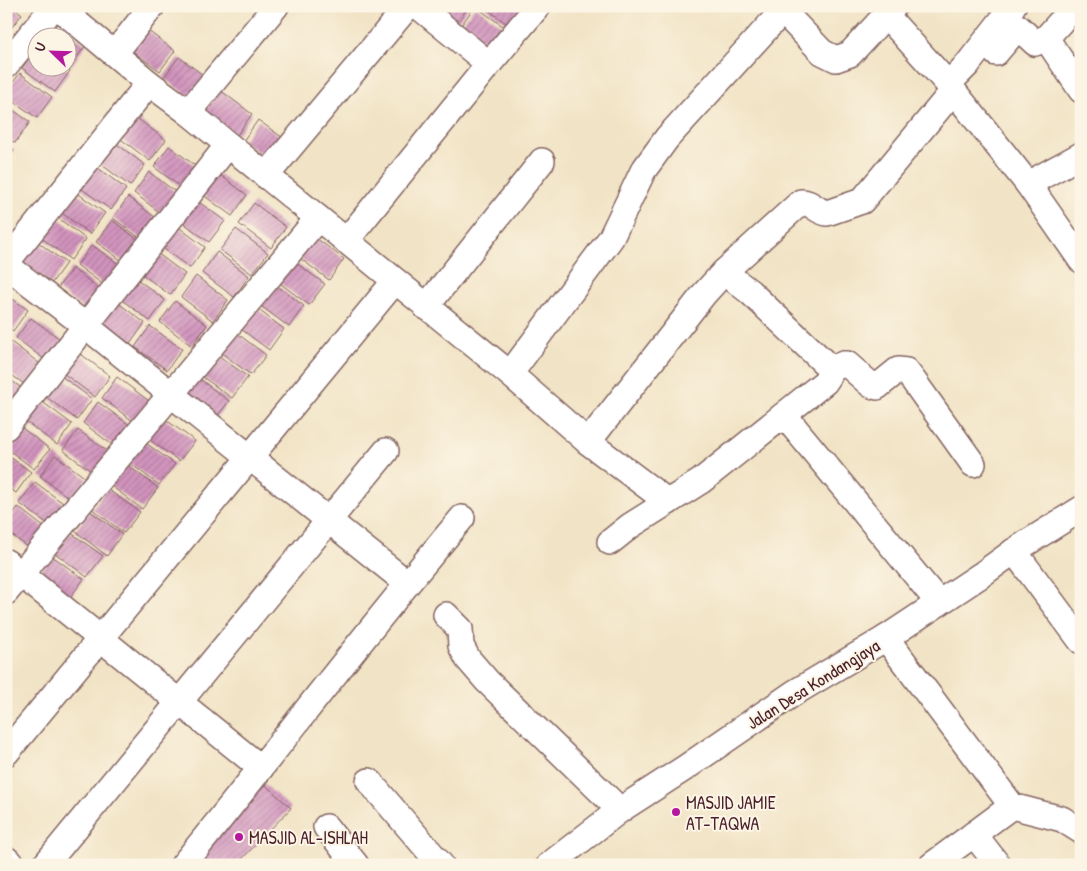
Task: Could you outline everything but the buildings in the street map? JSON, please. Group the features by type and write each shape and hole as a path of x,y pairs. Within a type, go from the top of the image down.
{"street":[{"path":"6,65 56,6 510,374 588,442 668,502"},
{"path":"115,53 152,6"},
{"path":"188,112 276,6"},
{"path":"266,176 408,6"},
{"path":"418,6 489,64"},
{"path":"346,241 538,6"},
{"path":"953,91 967,65 1013,6"},
{"path":"588,442 704,294 724,272 801,202 805,202 827,213 862,201 953,91 1017,28 1020,28 1035,44 1046,38 1075,6"},
{"path":"510,374 611,238 643,171 667,138 783,8 822,52 836,59 850,54 889,12 893,23 953,91 1028,184 1081,260"},
{"path":"1046,38 1081,90"},
{"path":"149,83 6,264 407,583"},
{"path":"6,427 228,145"},
{"path":"1028,184 1081,155"},
{"path":"426,306 542,161"},
{"path":"6,592 14,568 171,394 318,218"},
{"path":"724,272 750,292 831,369"},
{"path":"6,753 395,281"},
{"path":"831,369 846,364 871,385 877,387 898,370 906,371 973,464"},
{"path":"610,542 630,526 701,481 825,382 831,369"},
{"path":"784,414 939,603"},
{"path":"45,865 386,451"},
{"name":"Jalan Desa Kondangjaya","path":"550,864 620,810 794,693 886,638 1014,551 1081,509"},
{"path":"183,865 262,768 407,583 462,518"},
{"path":"1014,551 1081,641"},
{"path":"14,568 262,768"},
{"path":"446,615 460,630 461,646 468,659 487,681 620,810"},
{"path":"886,638 1012,806 1062,819 1081,831"},
{"path":"369,781 441,865"},
{"path":"932,865 1012,806"},
{"path":"326,827 356,865"},
{"path":"974,834 998,865"},
{"path":"6,859 14,865"}],"place":[{"name":"MASJID JAMIE AT-TAQWA","path":"676,812"},
{"name":"MASJID AL-ISHLAH","path":"239,837"}]}
